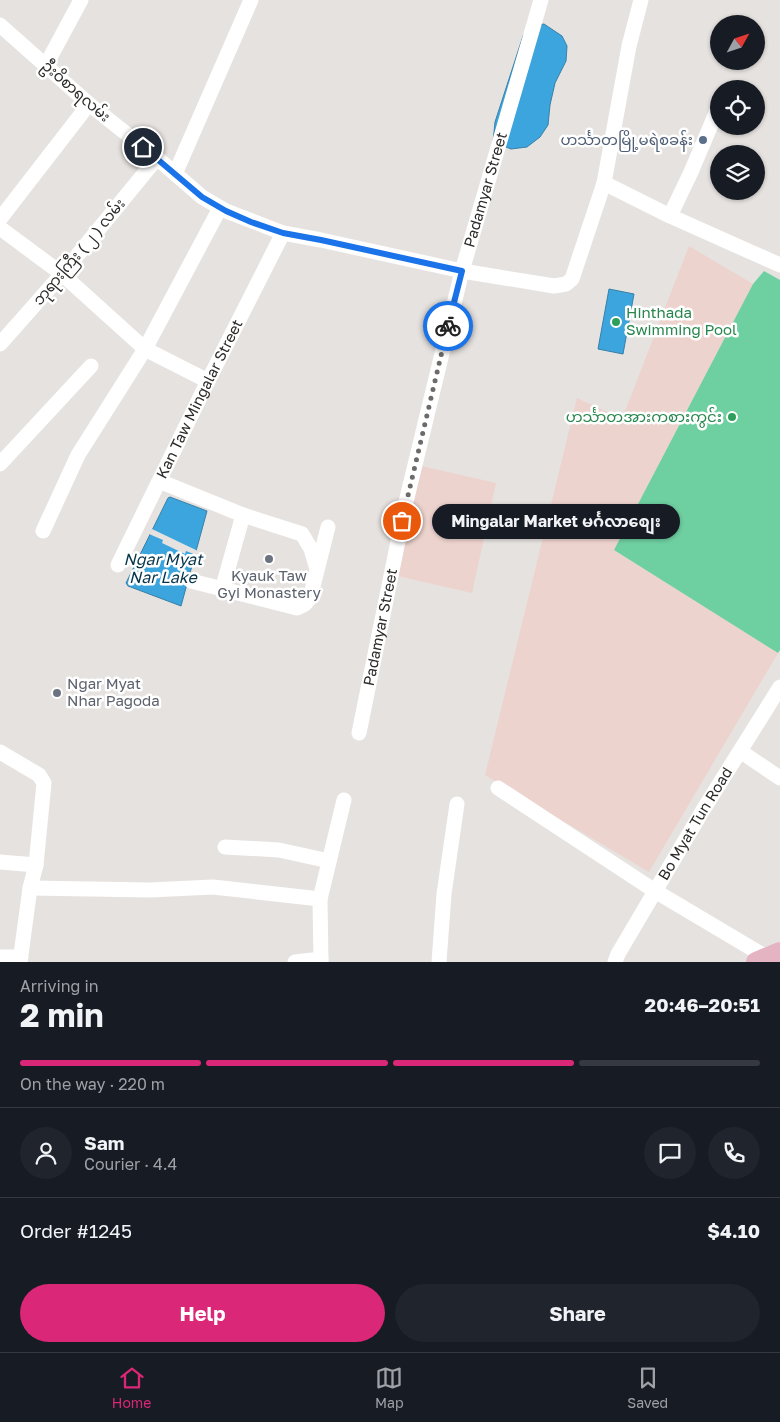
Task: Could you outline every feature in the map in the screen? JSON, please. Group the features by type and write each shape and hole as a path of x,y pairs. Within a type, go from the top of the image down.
{"street":[{"path":"46,65 81,0"},
{"path":"175,174 251,0"},
{"name":"Padamyar Street","path":"358,733 406,502 462,271 541,0"},
{"path":"641,0 630,46 604,183 670,216 780,266"},
{"name":"ဦးဝိစာရလမ်း","path":"0,25 89,104 157,158 202,197 220,208 251,222 283,233 462,271 554,286 566,284 572,278 604,183"},
{"path":"0,219 89,104"},
{"path":"670,216 710,127"},
{"name":"ဘုရားကြီး ( ၂ ) လမ်း","path":"0,344 62,274 157,158"},
{"path":"43,531 78,455 145,348 220,208"},
{"path":"0,228 62,274 145,348 208,381"},
{"name":"Kan Taw Mingalar Street","path":"118,565 283,233"},
{"path":"0,464 91,366"},
{"path":"159,481 243,515 302,534 311,549 317,571"},
{"path":"222,590 243,515"},
{"path":"191,581 297,608 305,604 310,598 328,527"},
{"name":"Bo Myat Tun Road","path":"615,962 655,891 780,687"},
{"path":"740,751 780,778"},
{"path":"0,752 38,775 44,783 36,865 30,888 21,960 0,957"},
{"path":"498,788 655,891 767,957"},
{"path":"295,962 321,960 320,899 344,800"},
{"path":"439,962 444,894 457,804"},
{"path":"225,846 280,850 329,861"},
{"path":"0,862 36,865"},
{"path":"30,888 150,890 213,887 320,899"}],"shaded area":[{"path":"689,246 753,284 614,550 778,653 649,872 485,775 577,398 622,419"},
{"path":"417,465 496,483 472,593 393,575"}],"green space":[{"name":"ဟင်္သာတအားကစားကွင်း","path":"764,271 780,280 780,650 778,653 614,550 753,284"}],"water":[{"path":"544,24 562,36 567,46 566,61 555,83 548,125 540,137 527,147 511,149 493,142 495,122 523,36 528,27"},
{"name":"Hinthada Swimming Pool","path":"609,289 634,294 623,354 598,349"},
{"name":"Ngar Myat Nar Lake","path":"170,497 207,511 181,606 128,586 126,583"}],"pier":[{"path":"152,529 198,551 196,555 186,551 185,554 162,543 163,540 149,534"}],"way so far":[{"path":"402,521 448,326"}],"place":[{"name":"ဟင်္သာတမြို့မရဲစခန်း","path":"703,140"},
{"name":"Hinthada Swimming Pool","path":"616,322"},
{"name":"ဟင်္သာတအားကစားကွင်း","path":"732,417"},
{"name":"Mingalar Market မင်္ဂလာစျေး","path":"402,521"},
{"name":"Kyauk Taw Gyi Monastery","path":"269,559"},
{"name":"Ngar Myat Nhar Pagoda","path":"57,693"}],"route":[{"path":"143,147 202,197 226,211 251,222 283,233 462,271 448,326"}]}
